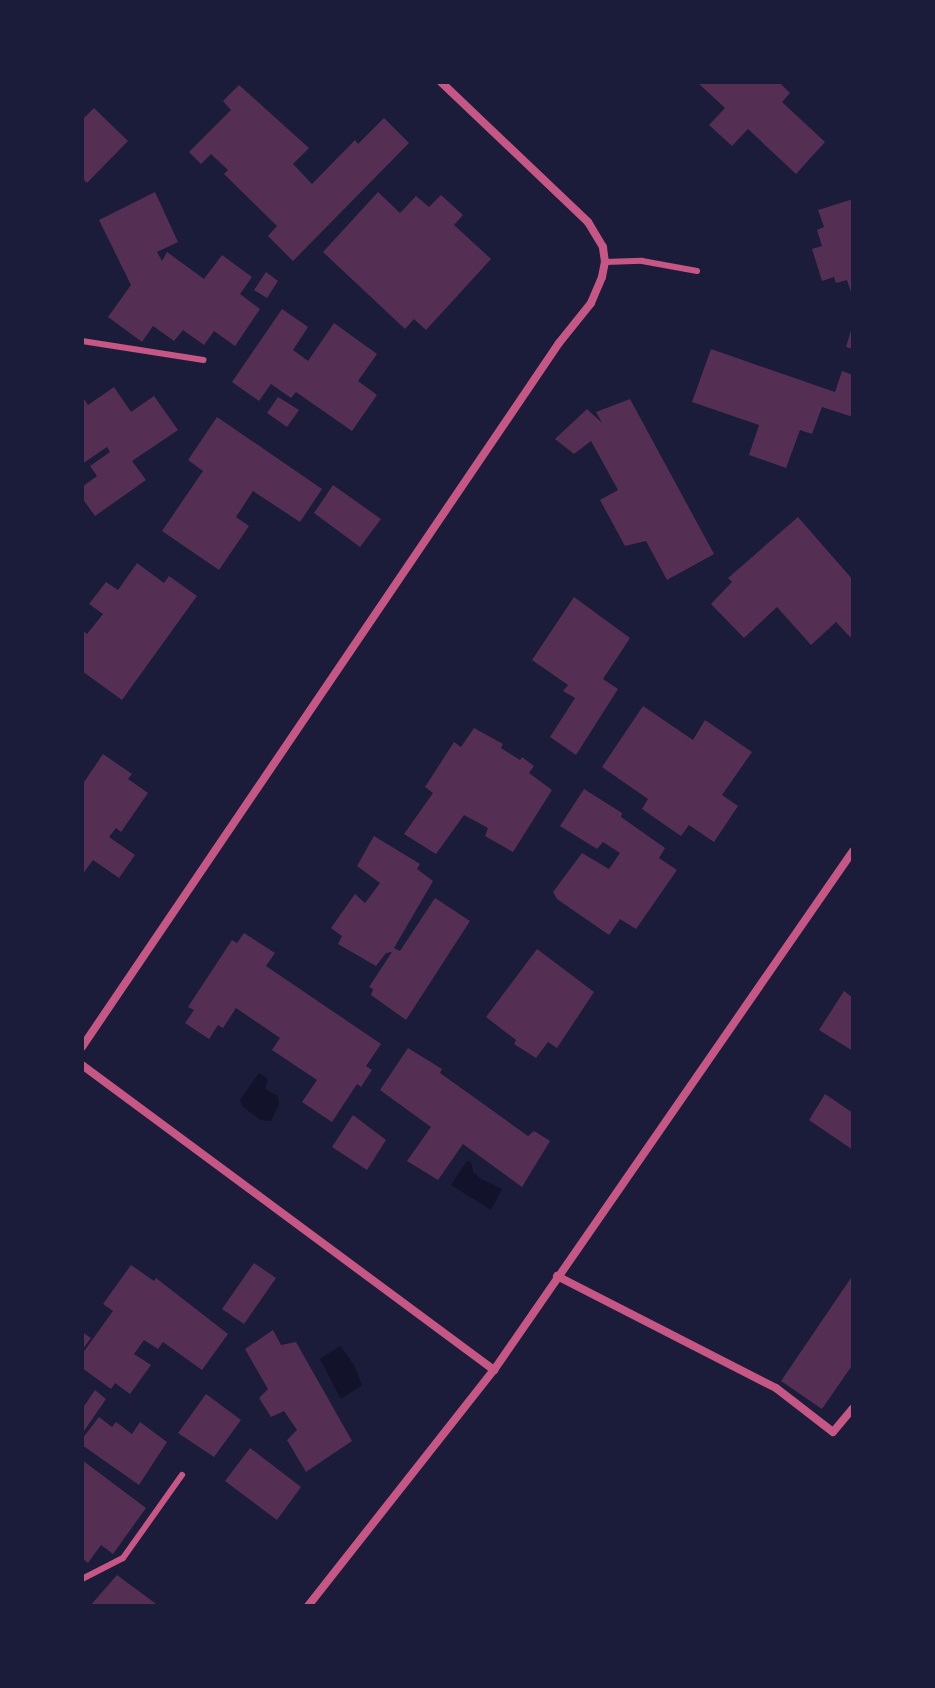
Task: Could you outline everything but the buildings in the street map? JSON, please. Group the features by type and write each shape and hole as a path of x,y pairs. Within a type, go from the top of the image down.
{"street":[{"path":"82,1047 559,343 591,303 605,262 603,247 588,222 441,82"},
{"path":"308,1606 494,1370 853,851"},
{"path":"82,1065 494,1370"},
{"path":"557,1276 776,1388 833,1432 853,1408"}],"lane":[{"path":"605,262 642,261 697,271"},
{"path":"82,341 204,360"},
{"path":"82,1579 123,1558 182,1475"}],"shaded area":[{"path":"259,1073 268,1079 265,1089 278,1096 279,1105 271,1121 261,1120 243,1107 240,1100"},
{"path":"467,1161 471,1162 473,1172 481,1179 502,1189 491,1210 451,1185"},
{"path":"340,1346 354,1365 362,1385 341,1399 320,1359"}]}
